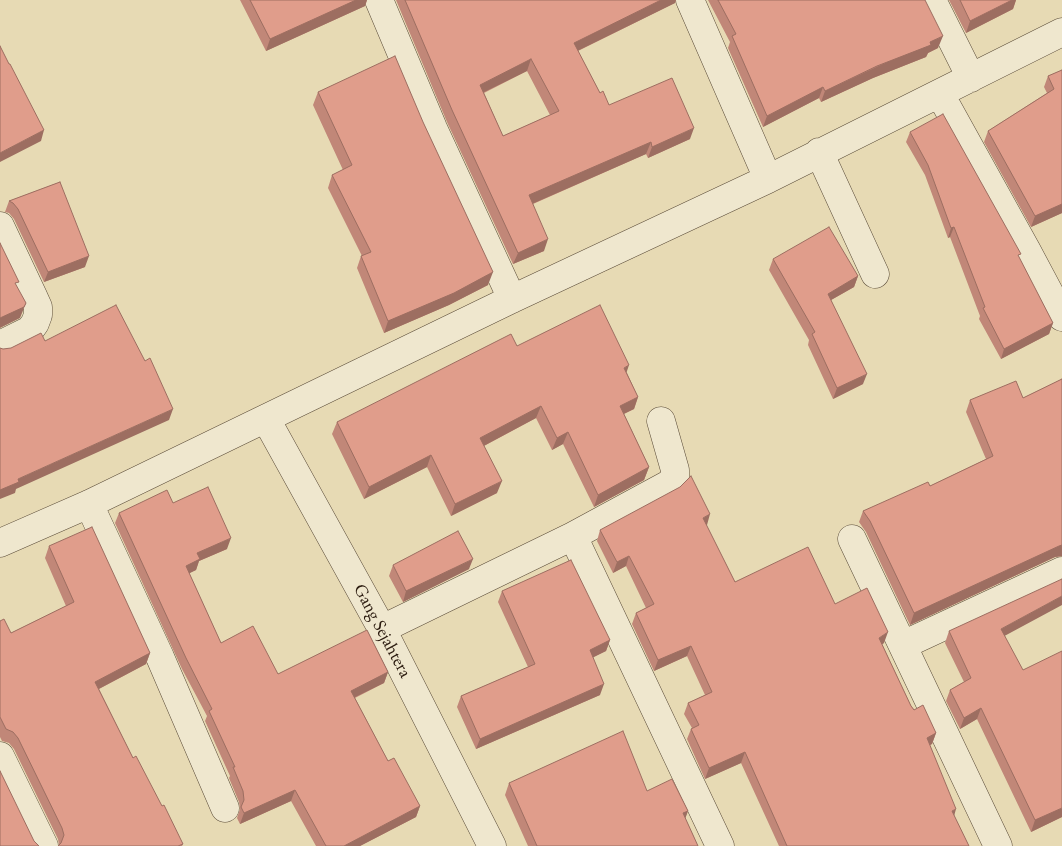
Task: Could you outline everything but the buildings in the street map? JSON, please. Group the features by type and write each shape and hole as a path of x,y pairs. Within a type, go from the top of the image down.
{"street":[{"path":"379,0 433,128 512,299"},
{"path":"690,0 768,179"},
{"path":"932,0 971,78"},
{"path":"0,543 89,504 512,299 768,179 1062,32"},
{"path":"940,94 1023,242 1062,317"},
{"path":"819,152 875,274"},
{"path":"0,226 38,307 38,315 30,330 0,345"},
{"name":"Gang Sejahtera","path":"266,419 382,629 492,846"},
{"path":"382,629 573,536 669,484 675,477 675,470 660,421"},
{"path":"89,504 160,657 225,808"},
{"path":"573,536 720,846"},
{"path":"852,540 998,846"},
{"path":"903,645 1062,571"},
{"path":"0,756 44,846"}]}
